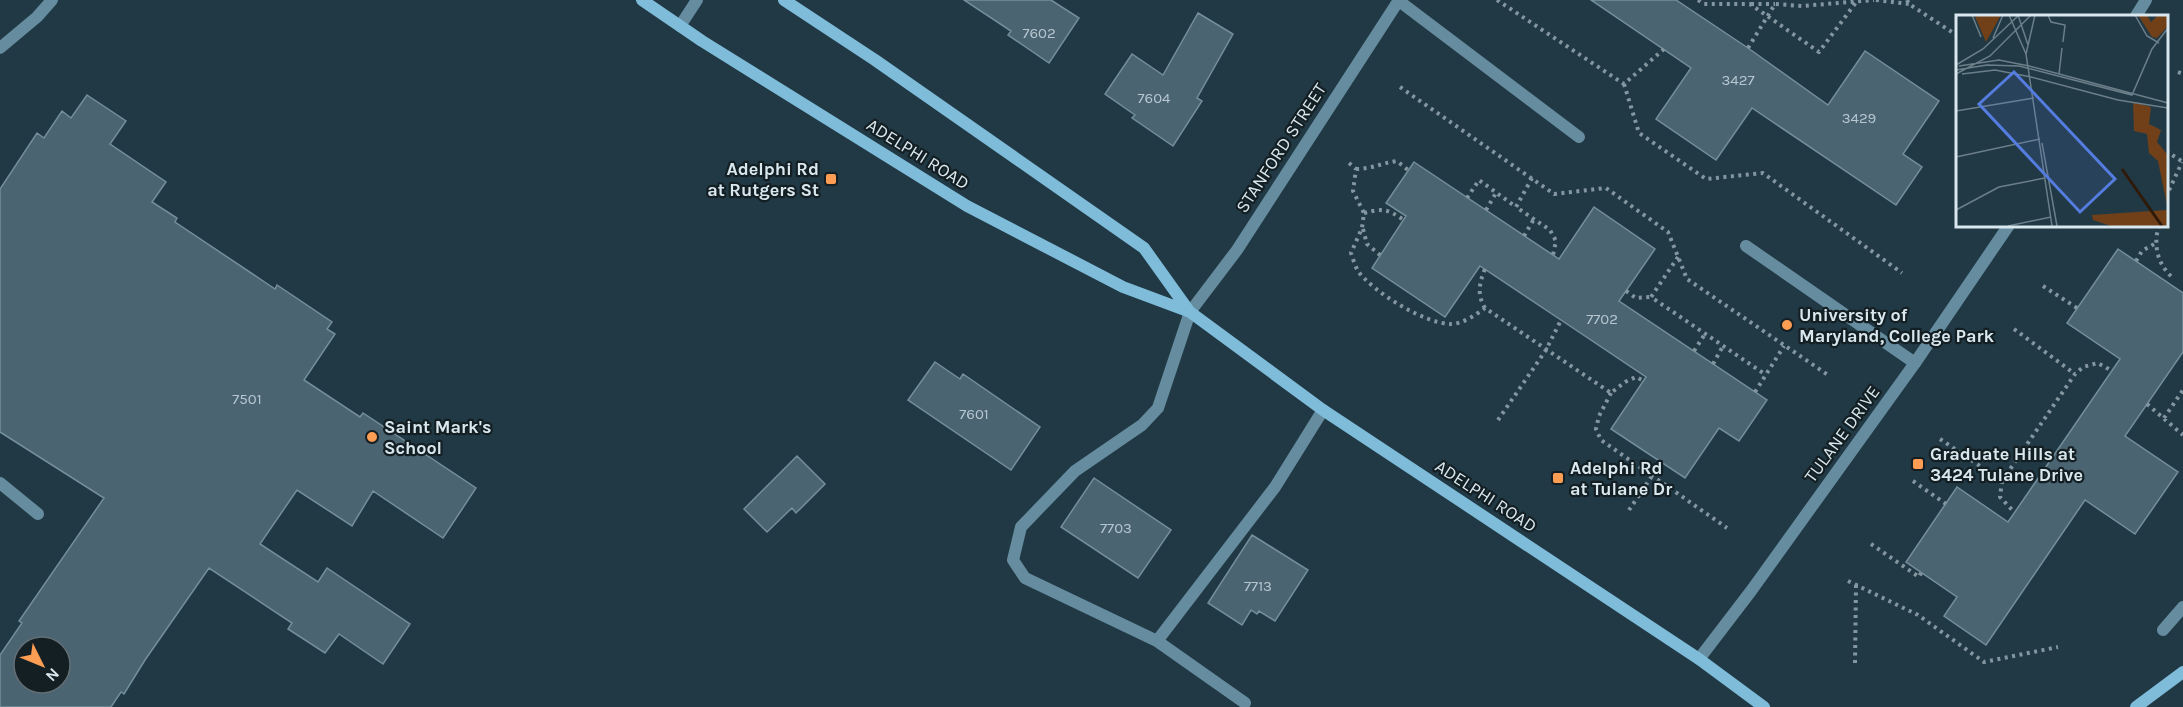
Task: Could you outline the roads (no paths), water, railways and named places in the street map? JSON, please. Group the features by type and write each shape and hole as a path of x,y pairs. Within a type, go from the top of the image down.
{"main road":[{"name":"ADELPHI ROAD","path":"642,0 967,206 1123,287 1190,312 1323,410 1699,659 1764,707"},
{"name":"ADELPHI ROAD","path":"784,0 875,60 1144,248 1190,312"},
{"path":"2136,707 2183,672"}],"street":[{"path":"0,48 37,17 51,0"},
{"path":"680,26 698,0"},
{"path":"1399,0 1579,137"},
{"name":"STANFORD STREET","path":"1245,702 1157,641 1025,578 1013,560 1021,527 1075,471 1142,425 1158,408 1190,312 1237,250 1399,0"},
{"path":"2137,15 2146,0"},
{"name":"TULANE DRIVE","path":"1699,659 1752,591 1915,363 2008,226"},
{"path":"1746,246 1915,363"},
{"path":"1157,641 1275,487 1323,410"},
{"path":"0,483 38,514"},
{"path":"2163,630 2183,607"}],"place":[{"name":"Adelphi Rd at Rutgers St","path":"831,179"},
{"name":"University of Maryland, College Park","path":"1787,325"},
{"name":"Saint Mark's School","path":"372,437"},
{"name":"Graduate Hills at 3424 Tulane Drive","path":"1918,464"},
{"name":"Adelphi Rd at Tulane Dr","path":"1558,478"}]}
